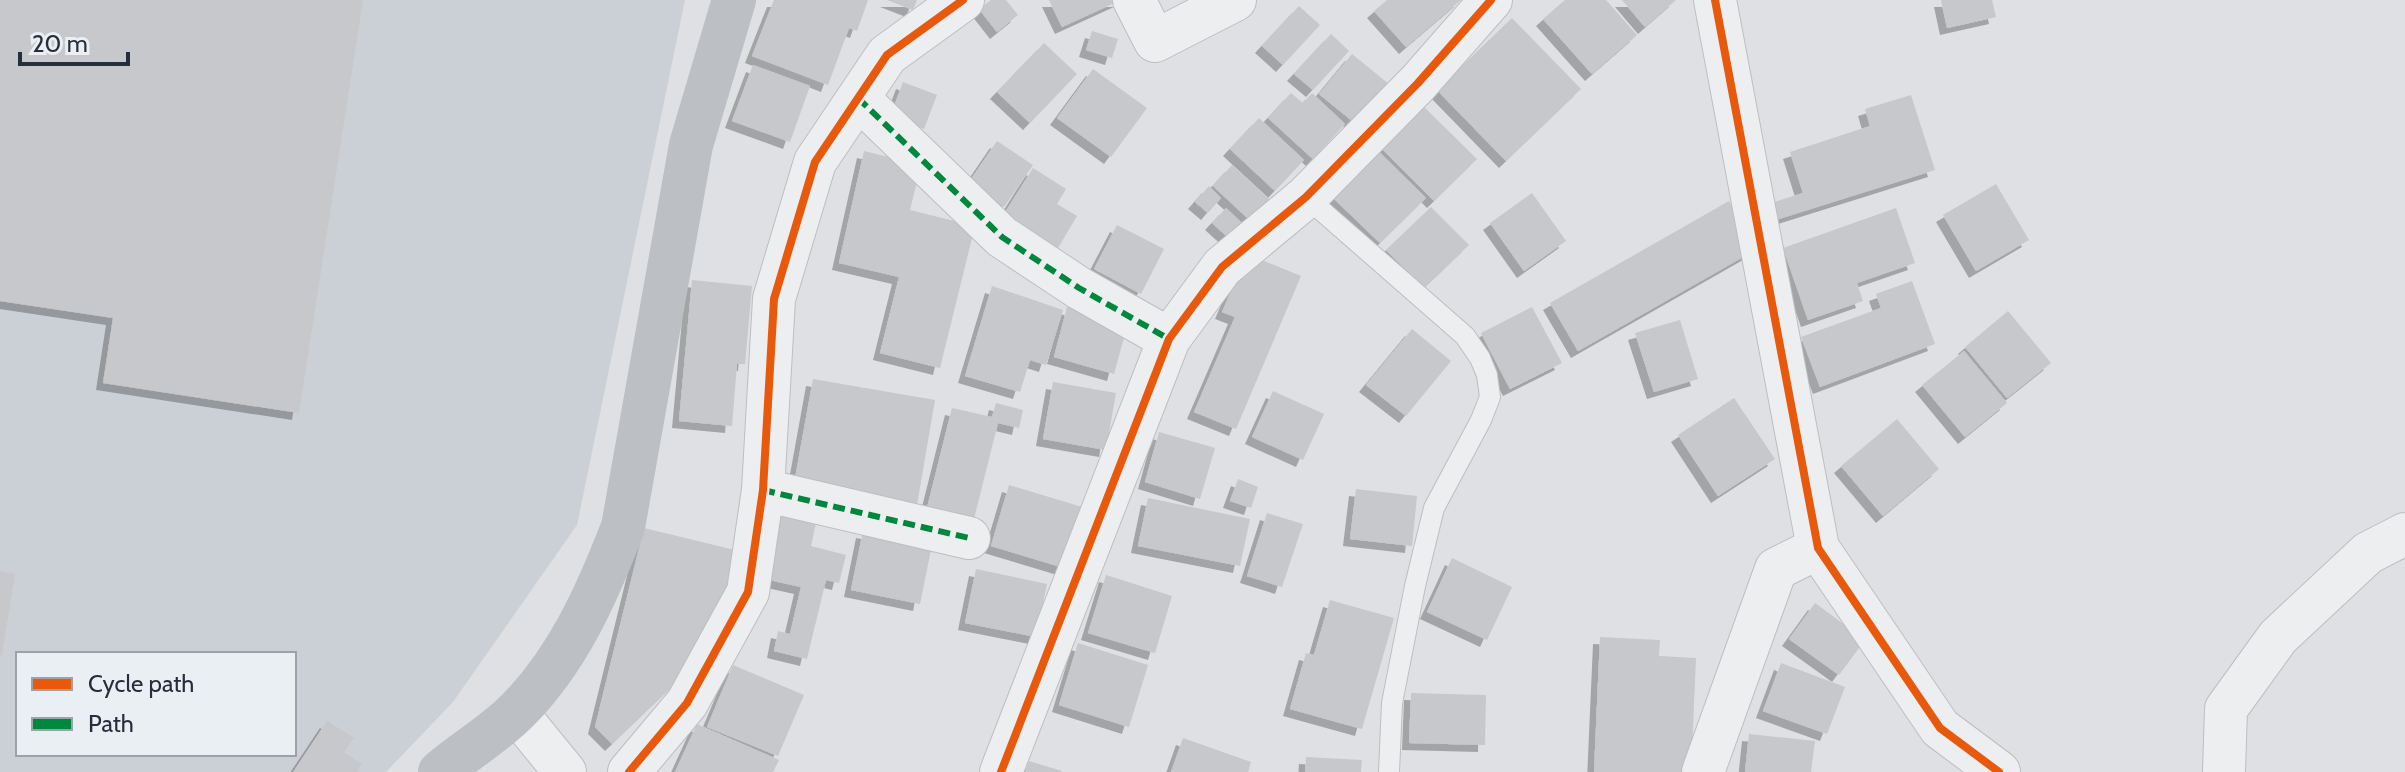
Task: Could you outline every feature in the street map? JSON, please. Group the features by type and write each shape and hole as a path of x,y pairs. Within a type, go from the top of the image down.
{"street":[{"path":"440,772 516,712 562,658 602,581 623,527 691,145 734,0"},
{"path":"629,772 687,703 748,592 763,490 774,299 815,162 887,55 963,0"},
{"path":"1134,0 1155,41 1235,0"},
{"path":"1001,772 1169,339 1222,267 1306,197 1418,83 1491,0"},
{"path":"1719,3 1818,548 1940,728 1999,772"},
{"path":"858,98 1002,237 1079,288 1169,339"},
{"path":"763,490 969,538"},
{"path":"2224,772 2226,709 2278,637 2368,553 2405,534"},
{"path":"1703,772 1776,569 1818,548"},
{"path":"516,712 565,772"}],"lane":[{"path":"1306,197 1465,336 1487,375 1490,397 1481,420 1434,508 1392,703 1389,772"}],"shaded area":[{"path":"0,0 685,0 577,525 453,702 386,772 0,772"}],"building":[{"path":"0,0 363,0 299,413 103,383 113,318 0,301"},
{"path":"774,0 868,0 857,31 849,28 828,85 752,56"},
{"path":"887,0 917,0 913,10"},
{"path":"991,0 1006,0 1018,15 997,32 979,9"},
{"path":"1049,0 1121,0 1062,27"},
{"path":"1387,0 1461,0 1406,47 1374,11"},
{"path":"1565,0 1606,0 1637,35 1592,74 1543,19"},
{"path":"1622,0 1676,0 1645,27"},
{"path":"1941,0 1992,0 1996,17 1947,28"},
{"path":"1299,6 1320,25 1283,65 1262,46"},
{"path":"1512,18 1581,89 1506,161 1437,90"},
{"path":"1092,31 1118,39 1112,58 1086,50"},
{"path":"1331,34 1349,51 1313,90 1294,74"},
{"path":"1044,43 1077,74 1030,123 997,92"},
{"path":"1352,54 1395,89 1362,129 1319,94"},
{"path":"753,65 810,86 790,142 732,121"},
{"path":"1093,69 1147,108 1111,157 1057,118"},
{"path":"903,82 937,95 924,129 890,117"},
{"path":"1291,93 1303,103 1312,93 1345,124 1313,159 1268,118"},
{"path":"1911,95 1935,170 1776,220 1771,203 1803,193 1790,152 1870,126 1865,109"},
{"path":"1421,104 1477,159 1434,201 1379,146"},
{"path":"1259,118 1304,160 1275,191 1230,149"},
{"path":"997,141 1033,165 1004,207 969,182"},
{"path":"1374,147 1426,198 1380,243 1328,193"},
{"path":"864,151 921,165 910,210 975,226 940,368 880,353 899,277 839,263"},
{"path":"1232,165 1278,207 1258,228 1213,186"},
{"path":"1033,168 1066,189 1057,204 1077,216 1058,248 1004,214"},
{"path":"1996,184 2029,240 1976,271 1943,215"},
{"path":"1209,186 1221,198 1208,213 1195,202"},
{"path":"1532,193 1566,241 1524,271 1490,223"},
{"path":"1729,201 1757,249 1578,351 1550,303"},
{"path":"1431,207 1469,245 1424,288 1386,250"},
{"path":"1226,208 1246,227 1233,242 1212,223"},
{"path":"1896,208 1915,263 1857,283 1863,301 1808,320 1783,248"},
{"path":"1117,225 1164,249 1141,294 1094,269"},
{"path":"1247,254 1301,276 1236,429 1194,412 1235,317 1222,312"},
{"path":"692,280 752,286 745,364 737,364 732,426 679,421"},
{"path":"1912,281 1935,344 1820,387 1801,337 1881,308 1876,294"},
{"path":"992,286 1063,310 1046,365 1030,360 1020,392 965,376"},
{"path":"1067,307 1128,323 1114,374 1054,357"},
{"path":"1532,307 1562,363 1510,389 1481,333"},
{"path":"2008,311 2051,363 2007,398 1965,347"},
{"path":"1680,320 1698,379 1654,392 1635,333"},
{"path":"1412,329 1451,361 1406,416 1366,385"},
{"path":"1964,351 2007,403 1965,437 1922,385"},
{"path":"813,379 935,400 917,505 794,484"},
{"path":"1053,382 1116,393 1106,450 1043,439"},
{"path":"1273,391 1324,414 1303,460 1252,437"},
{"path":"1734,398 1775,459 1718,496 1678,435"},
{"path":"996,403 1023,410 1019,428 998,423 971,531 924,520 952,408 992,417"},
{"path":"1897,419 1939,469 1883,516 1841,466"},
{"path":"1159,432 1215,448 1200,499 1145,482"},
{"path":"1238,479 1258,487 1251,508 1230,501"},
{"path":"1009,485 1092,510 1074,571 991,546"},
{"path":"1356,489 1417,496 1412,546 1350,539"},
{"path":"1148,498 1250,519 1240,566 1138,546"},
{"path":"782,506 818,514 811,546 846,555 839,583 826,580 807,659 774,651 778,631 790,634 801,587 765,579"},
{"path":"1267,513 1303,524 1282,587 1247,576"},
{"path":"644,528 743,552 708,652 612,744 595,727"},
{"path":"863,531 932,545 920,604 851,590"},
{"path":"1452,558 1512,587 1487,640 1427,612"},
{"path":"976,569 1047,584 1036,637 965,623"},
{"path":"0,571 15,574 2,655 0,655"},
{"path":"1106,575 1172,596 1155,653 1088,633"},
{"path":"1330,600 1394,618 1362,729 1290,709 1306,653 1314,655"},
{"path":"1815,603 1865,640 1839,675 1789,639"},
{"path":"1600,637 1660,640 1659,656 1696,658 1691,772 1594,772"},
{"path":"1078,643 1148,665 1129,727 1059,705"},
{"path":"1781,663 1845,687 1827,734 1763,711"},
{"path":"733,665 804,695 778,756 707,727"},
{"path":"1411,693 1486,695 1485,745 1409,743"},
{"path":"327,721 354,738 344,752 362,764 357,772 293,772"},
{"path":"697,724 779,760 773,772 675,772"},
{"path":"1749,734 1815,741 1811,772 1745,772"},
{"path":"1183,738 1251,762 1248,772 1171,772"},
{"path":"1306,757 1362,760 1361,772 1305,772"},
{"path":"1029,761 1062,771 1025,772"}],"marked path":[{"path":"858,98 1002,237 1079,288 1169,339"},
{"path":"763,490 969,538"}],"cycle path":[{"path":"629,772 687,703 748,592 763,490 774,299 815,162 887,55 963,0"},
{"path":"1001,772 1169,339 1222,267 1306,197 1418,83 1491,0"},
{"path":"1715,0 1818,548 1940,728 1999,772"}]}
